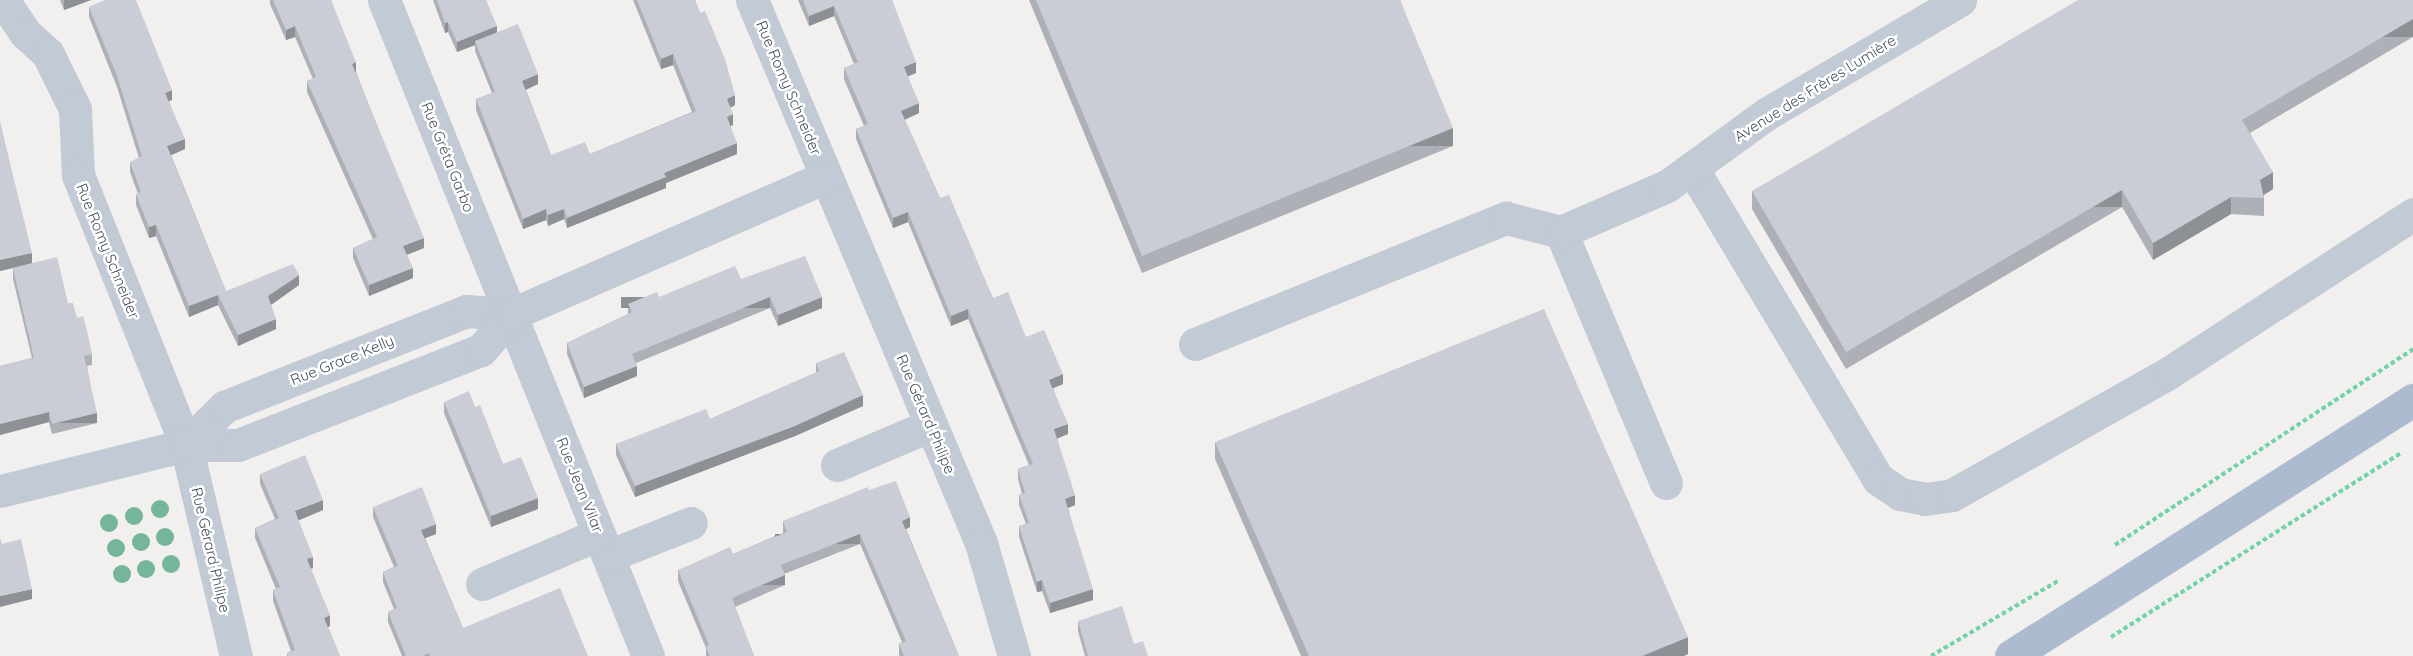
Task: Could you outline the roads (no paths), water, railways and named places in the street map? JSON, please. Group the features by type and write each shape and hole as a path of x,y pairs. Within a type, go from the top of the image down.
{"main road":[{"path":"2011,656 2413,400"}],"street":[{"name":"Rue Romy Schneider","path":"3,0 25,33 48,54 68,90 75,109 78,175 83,194 186,445"},
{"name":"Rue Gréta Garbo","path":"384,0 512,314"},
{"name":"Rue Romy Schneider","path":"752,0 826,177"},
{"name":"Avenue des Frères Lumière","path":"1561,232 1636,201 1692,168 1766,114 1960,0"},
{"path":"1692,168 1878,479 1900,494 1925,499 1952,495 2170,372 2413,214"},
{"path":"0,491 186,445 238,445 481,350 512,314 826,177"},
{"name":"Rue Gérard Philipe","path":"826,177 981,543 1014,656"},
{"path":"1195,344 1506,218 1561,232 1666,483"},
{"name":"Rue Jean Vilar","path":"512,314 648,656"},
{"path":"837,465 931,425"},
{"name":"Rue Gérard Philipe","path":"186,445 236,656"},
{"path":"482,584 604,545 691,523"}]}
